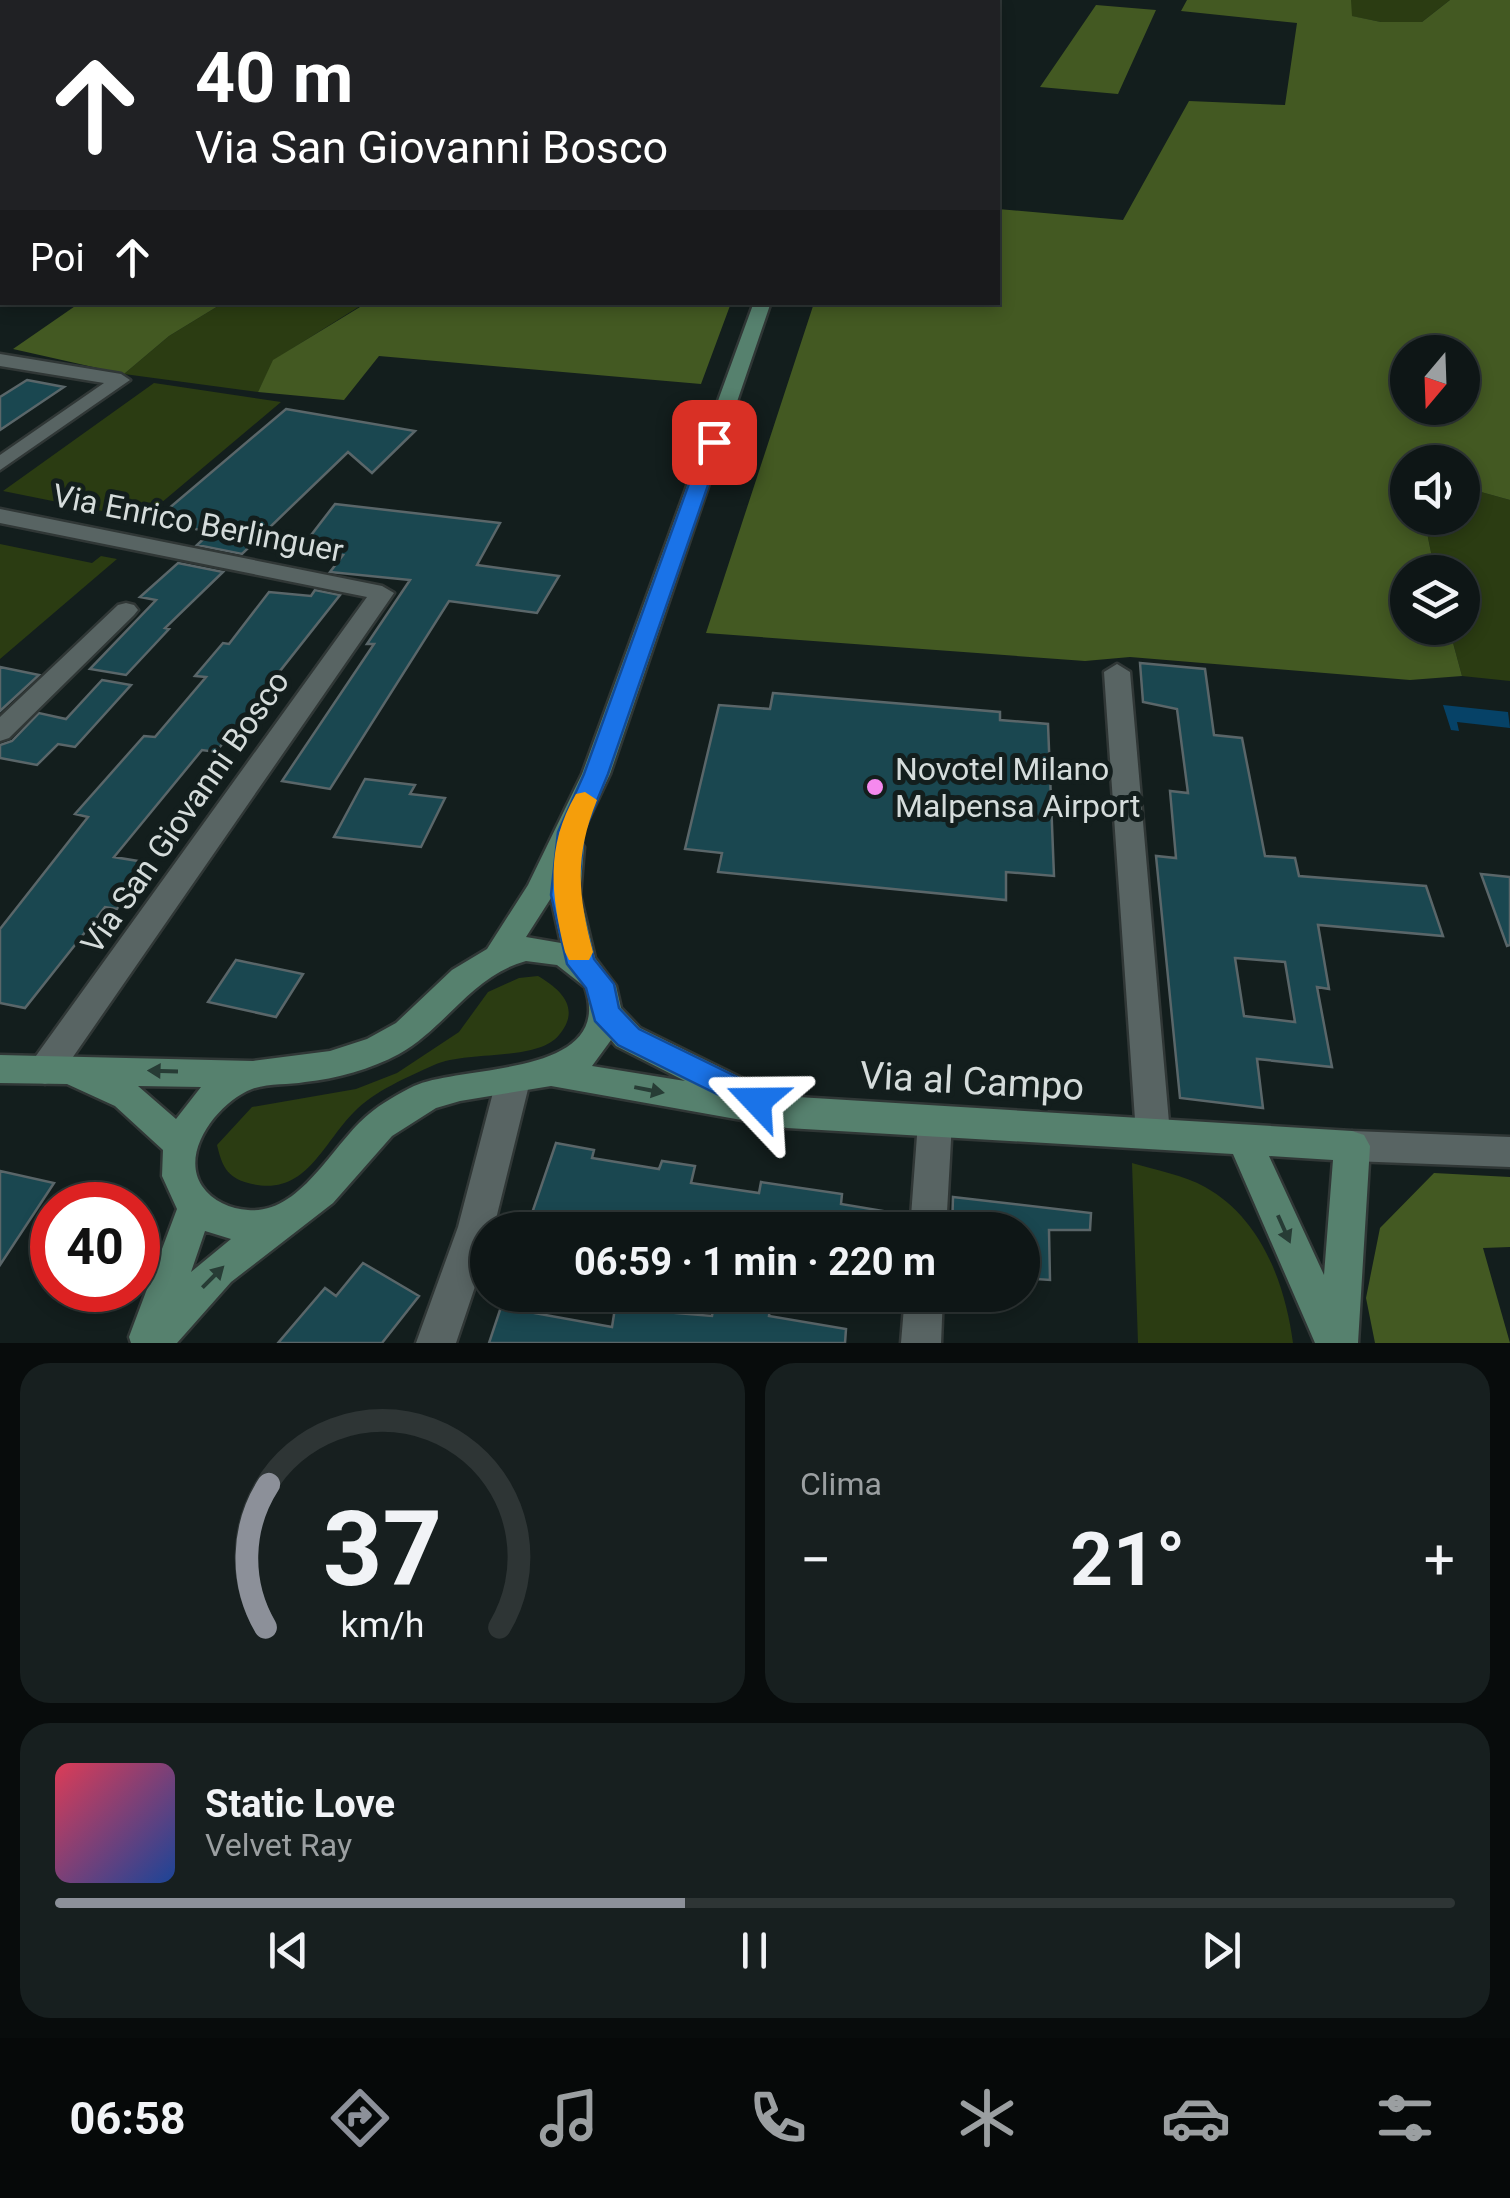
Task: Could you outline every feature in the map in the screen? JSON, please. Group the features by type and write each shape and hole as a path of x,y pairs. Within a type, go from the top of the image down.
{"street":[{"path":"499,954 571,832 603,756 763,305"},
{"path":"0,360 121,380 0,464"},
{"name":"Via Enrico Berlinguer","path":"0,516 382,593"},
{"name":"Via San Giovanni Bosco","path":"60,1072 382,593"},
{"path":"0,732 126,610"},
{"path":"1116,672 1153,1134"},
{"path":"571,832 565,895 581,964"},
{"path":"0,1069 252,1074 322,1066 386,1045 430,1016 464,974 499,954 552,951 581,964"},
{"name":"Via al Campo","path":"581,964 600,984 606,1013 628,1037 684,1069 786,1113"},
{"name":"Via al Campo","path":"149,1343 218,1270 309,1205 374,1128 436,1092 553,1073 582,1056 598,1036 606,1013"},
{"path":"60,1072 127,1096 182,1145"},
{"name":"Via al Campo","path":"553,1073 786,1113 1352,1146"},
{"path":"252,1074 211,1099 191,1124 182,1145 180,1176 196,1206 226,1224 284,1222"},
{"path":"436,1343 476,1227 513,1081"},
{"path":"929,1212 936,1122"},
{"path":"1244,1140 1336,1343"},
{"path":"1336,1343 1352,1146 1510,1152"},
{"path":"149,1343 196,1206"},
{"path":"921,1343 923,1312"}],"green space":[{"path":"1187,0 1351,0 1352,16 1381,22 1422,22 1450,0 1510,0 1510,500 1480,492 1480,445 1390,445 1390,535 1427,535 1432,555 1390,555 1390,645 1454,645 1462,676 1410,680 1130,657 1085,661 706,633 813,305 1000,305 1000,209 1123,220 1189,101 1285,105 1297,23 1181,11"},
{"path":"1351,0 1450,0 1422,22 1381,22 1351,16"},
{"path":"1096,5 1156,10 1118,94 1040,87"},
{"path":"77,305 220,305 169,336 124,374 13,349"},
{"path":"220,305 360,306 274,360 258,392 124,374 169,336"},
{"path":"356,305 730,305 701,384 379,356 344,400 258,392 273,360 360,307"},
{"path":"154,383 281,402 142,519 3,491"},
{"path":"1480,492 1510,500 1510,681 1462,676 1454,645 1480,645 1480,555 1432,555 1427,535 1480,535"},
{"path":"0,544 92,563 101,556 117,559 0,659"},
{"path":"538,976 561,994 568,1009 565,1026 549,1043 535,1049 448,1061 392,1085 362,1104 310,1166 284,1183 248,1183 226,1169 217,1145 252,1107 356,1089 397,1073 459,1032 488,992 519,978"},
{"path":"1132,1163 1197,1183 1225,1200 1241,1216 1276,1275 1293,1343 1138,1343"},
{"path":"1434,1173 1510,1177 1510,1247 1483,1248 1510,1343 1375,1343 1366,1298 1380,1228"}],"water":[{"path":"1443,705 1508,712 1510,728 1457,722 1459,731 1451,730"}],"building":[{"path":"27,380 64,387 0,430 0,397"},
{"path":"286,409 415,431 372,473 348,452 242,554 197,545 211,532 154,521"},
{"path":"335,504 500,523 477,565 559,576 537,613 449,601 330,789 282,781 374,644 367,644 410,580 330,572 343,555 302,547"},
{"path":"178,563 223,572 165,628 169,629 126,675 90,669 156,600 140,597"},
{"path":"315,590 340,595 216,752 202,750 114,857 150,863 117,909 105,907 25,1008 0,1003 0,929 88,817 75,814 144,736 155,737 206,677 195,676 223,643 229,644 269,592 311,596"},
{"path":"1140,663 1205,669 1214,735 1242,738 1265,856 1295,858 1299,876 1426,886 1443,936 1318,925 1329,989 1317,987 1332,1067 1257,1059 1263,1108 1180,1098 1156,856 1176,858 1170,791 1188,793 1177,709 1143,702","holes":["1235,958 1285,962 1295,1022 1244,1016"]},
{"path":"0,667 39,675 0,711"},
{"path":"102,680 131,685 75,747 58,744 37,765 0,758 0,745 12,741 39,713 66,719"},
{"name":"Novotel Milano Malpensa Airport","path":"773,693 1000,712 1000,720 1048,724 1054,876 1006,872 1006,900 718,872 722,853 685,849 719,705 770,709"},
{"path":"365,779 415,785 410,794 445,798 421,847 334,837"},
{"path":"1481,874 1510,877 1510,945 1507,946"},
{"path":"236,960 303,974 276,1017 208,1002"},
{"path":"556,1143 594,1150 592,1158 659,1169 662,1161 695,1166 691,1183 759,1193 761,1182 842,1194 841,1204 889,1212 532,1212"},
{"path":"0,1171 50,1182 30,1182 30,1219 0,1265"},
{"path":"953,1197 1091,1213 1090,1230 1049,1230 1050,1280 1040,1279 1040,1212 953,1212"},
{"path":"363,1263 419,1296 382,1343 278,1343 325,1288 336,1296"},
{"path":"499,1312 529,1312 612,1327 614,1312 712,1316 713,1312 770,1312 769,1316 846,1329 845,1343 489,1343"}],"slow traffic":[{"path":"579,952 565,895 571,832 585,800"}],"place":[{"name":"Novotel Milano Malpensa Airport","path":"875,787"}],"route":[{"path":"714,442 596,774 571,832 565,895 581,964 600,984 606,1013 628,1037 684,1069 757,1101"}]}
